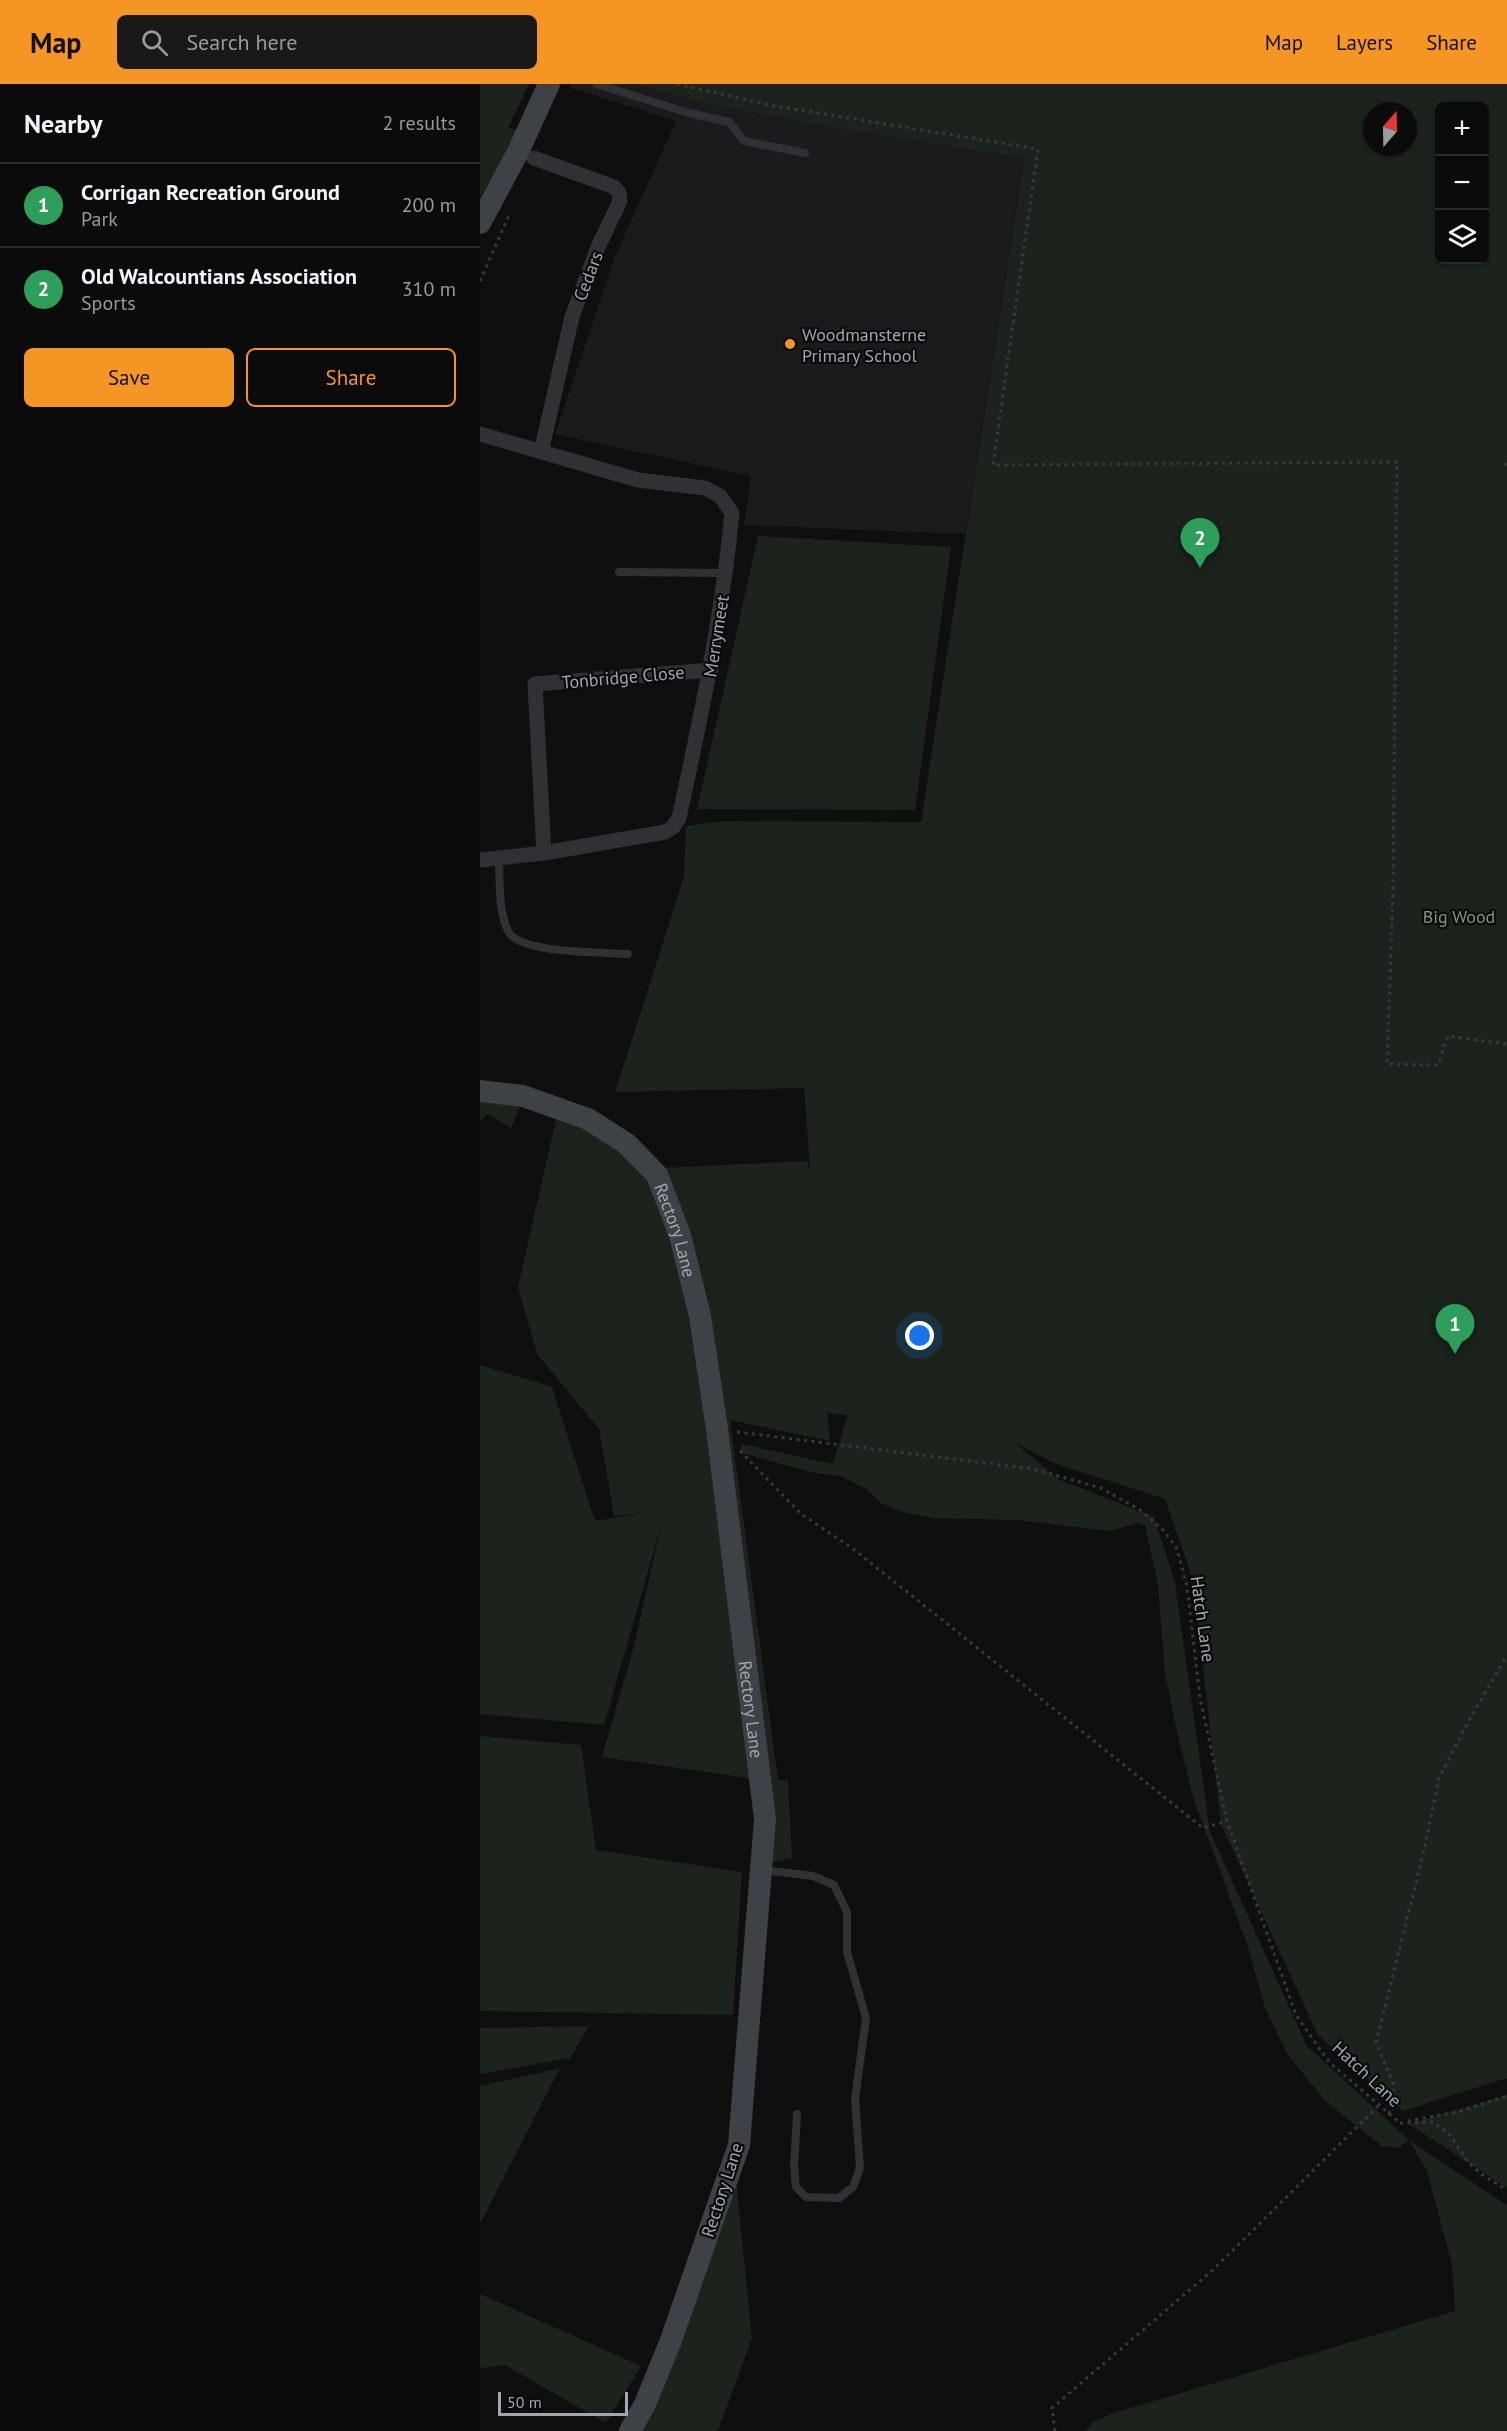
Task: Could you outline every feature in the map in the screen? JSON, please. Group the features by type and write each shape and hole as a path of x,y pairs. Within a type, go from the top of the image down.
{"main road":[{"path":"480,223 518,152 549,84"},
{"name":"Rectory Lane","path":"480,1091 523,1096 588,1119 627,1144 657,1175 680,1235 724,1430 765,1820 739,2145 670,2343 645,2404 630,2431"}],"street":[{"name":"Cedars","path":"534,158 614,187 619,193 620,201 598,247 572,317 541,452"},
{"name":"Merrymeet","path":"480,434 638,480 705,488 720,496 732,513 726,573 711,670 679,818 673,827 665,832 544,853 480,860"},
{"name":"Tonbridge Close","path":"544,853 531,678 711,670"}],"lane":[{"path":"596,84 689,113 729,122 744,141 806,153"},
{"path":"619,572 726,573"},
{"path":"499,858 504,918 509,934 531,947 628,954"},
{"path":"761,1870 813,1876 834,1885 847,1912 848,1952 866,2018 855,2099 860,2168 853,2187 839,2198 806,2197 796,2187 794,2166 797,2114"}],"path":[{"path":"677,84 769,105 1038,149 993,465 1397,462 1393,893 1387,1064 1438,1065 1448,1036 1507,1044"},
{"path":"1505,463 1507,468"},
{"path":"724,1430 741,1453 801,1514 852,1548 1203,1828 1227,1821"},
{"name":"Hatch Lane","path":"724,1430 1033,1468 1101,1488 1142,1511 1165,1532 1177,1549 1187,1586 1200,1698 1227,1821 1296,2015 1329,2062 1400,2123"},
{"path":"1389,2114 1394,2085 1377,2043 1425,1846 1439,1778 1506,1657"},
{"path":"1400,2123 1461,2111 1507,2096"},
{"path":"1055,2431 1052,2408 1214,2269 1379,2105"},
{"path":"1400,2123 1433,2122 1450,2135 1468,2162 1481,2174 1507,2190"}],"shaded area":[{"name":"Woodmansterne Primary School","path":"571,84 635,84 695,101 813,124 1024,157 965,534 744,525 751,476 555,434 616,254 676,121 570,88"}],"green space":[{"path":"480,84 529,84 508,128 517,130 505,156 480,198"},
{"name":"Big Wood","path":"635,84 1507,84 1507,2078 1403,2111 1318,2035 1221,1824 1193,1580 1165,1499 1054,1463 1014,1442 1060,1480 1154,1517 1175,1583 1210,1832 1307,2046 1409,2140 1398,2148 1382,2146 1324,2100 1287,2053 1265,2008 1248,1947 1194,1800 1178,1737 1165,1674 1158,1585 1145,1526 1138,1523 1110,1531 1017,1520 931,1518 899,1511 881,1503 866,1489 841,1476 815,1473 741,1453 742,1444 833,1464 847,1416 827,1412 830,1441 730,1420 778,1780 788,1780 792,1858 771,1863 770,1781 602,1757 634,1646 661,1526 604,1725 480,1714 480,1365 552,1387 595,1521 643,1513 614,1516 599,1429 537,1354 518,1287 557,1115 663,1168 807,1161 810,1169 804,1088 615,1092 684,877 686,826 723,821 921,822 1024,158 813,124 695,101"},
{"path":"758,536 951,547 915,810 697,809"},
{"path":"480,1099 521,1103 511,1128 487,1114 480,1122"},
{"path":"480,1736 581,1745 596,1850 742,1872 733,2015 480,2011"},
{"path":"589,2026 570,2058 480,2074 480,2028"},
{"path":"560,2068 480,2224 480,2086"},
{"path":"1507,2095 1507,2188 1409,2124"},
{"path":"1409,2140 1507,2205 1507,2431 1085,2431 1093,2422 1114,2413 1455,2311 1452,2265 1427,2171"},
{"path":"736,2180 752,2338 718,2431 638,2431"},
{"path":"480,2294 641,2366 606,2423 505,2365 480,2368"}],"place":[{"name":"Woodmansterne Primary School","path":"790,344"},
{"name":"Old Walcountians Association","path":"1200,568"},
{"name":"Corrigan Recreation Ground","path":"1455,1354"}]}
